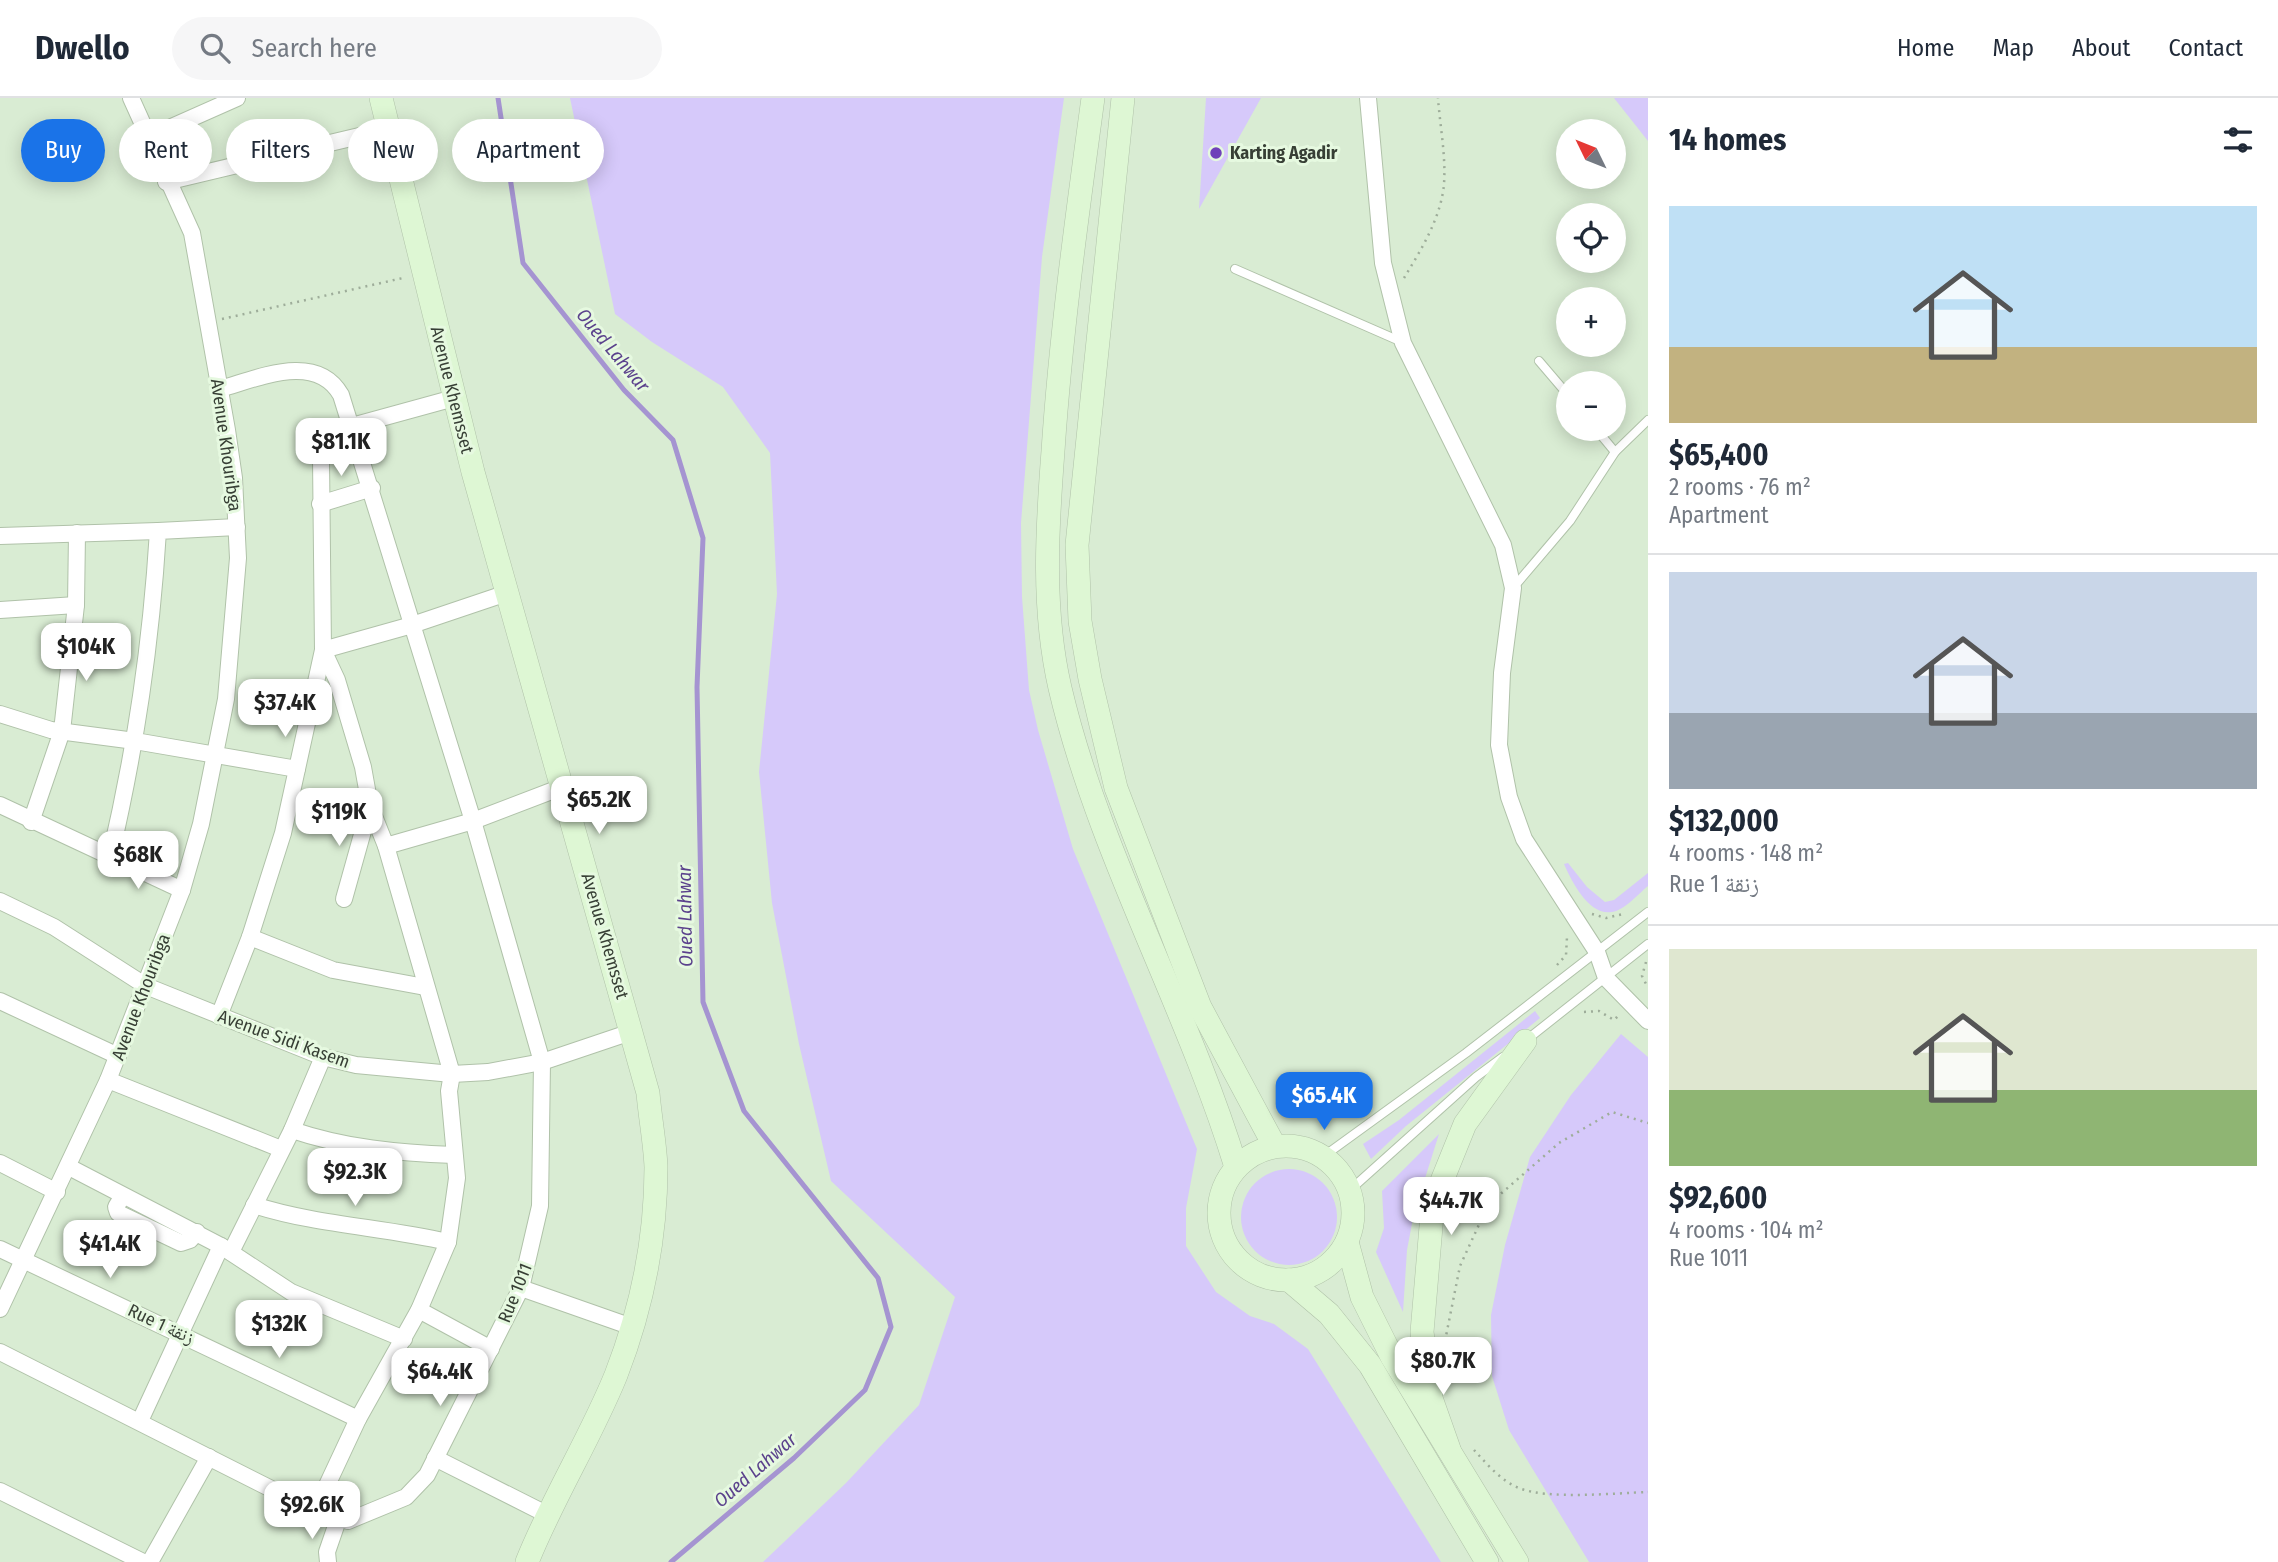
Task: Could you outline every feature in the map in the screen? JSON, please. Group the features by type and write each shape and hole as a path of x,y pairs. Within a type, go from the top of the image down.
{"street":[{"name":"Avenue Khouribga","path":"131,98 141,119"},
{"path":"190,119 237,98"},
{"name":"Avenue Khemsset","path":"381,98 386,119"},
{"path":"1093,98 1060,339 1046,547 1058,673 1089,792 1236,1167"},
{"path":"1123,98 1077,545 1080,621 1090,679 1116,788 1200,1007 1274,1145"},
{"path":"1368,98 1383,263 1403,343 1503,545 1513,588 1502,673 1499,745 1509,797 1530,850 1597,953 1606,978 1648,1021"},
{"path":"212,170 348,139"},
{"name":"Avenue Khouribga","path":"0,1308 108,1080 182,890 201,824 226,699 237,527 234,478 192,233 166,182"},
{"name":"Avenue Khemsset","path":"401,182 454,398 648,1093 656,1166 650,1258 632,1327 615,1376 546,1514 527,1562"},
{"name":"Rue 1011","path":"219,389 289,371 314,372 335,385 352,426 372,488 473,821 542,1062 540,1206 521,1288 427,1475 406,1497 361,1517 338,1520"},
{"path":"352,426 454,398"},
{"path":"219,1016 250,937 283,833 323,650 321,458"},
{"path":"320,504 372,488"},
{"path":"0,536 237,527"},
{"path":"110,858 135,741 151,634 158,531"},
{"path":"31,822 62,732 76,605 77,533"},
{"path":"323,650 412,625 507,593"},
{"path":"0,610 76,605"},
{"path":"315,1511 358,1419 419,1310 448,1242 456,1195 449,1091 452,1074 386,846 370,806 363,767 337,680 323,650"},
{"path":"0,714 36,727 62,732 135,741 298,769"},
{"path":"386,846 473,821 562,787"},
{"path":"0,806 182,890"},
{"path":"344,899 370,806"},
{"name":"Avenue Sidi Kasem","path":"0,901 54,927 146,986 323,1057 377,1069 452,1074 488,1072 542,1062 631,1032"},
{"path":"250,937 333,970 425,987"},
{"path":"2,1008 118,1056"},
{"path":"1517,1562 1432,1398 1422,1332 1433,1203 1465,1124 1525,1041"},
{"path":"140,1421 226,1249 254,1205 292,1130 323,1057"},
{"path":"108,1080 281,1149"},
{"path":"292,1130 328,1143 359,1148 454,1155"},
{"path":"1274,1145 1306,1148 1324,1156 1339,1171 1350,1190 1352,1225 1347,1242 1326,1267 1313,1275 1277,1280 1256,1274 1238,1262 1225,1244 1219,1223 1219,1202 1226,1181 1236,1167 1252,1154 1274,1145"},
{"path":"0,1163 57,1192"},
{"path":"69,1167 197,1232 291,1292 404,1339"},
{"path":"254,1205 296,1219 410,1233 448,1242"},
{"path":"1347,1242 1370,1314 1460,1448"},
{"name":"Rue 1 زنقة","path":"0,1249 358,1419"},
{"path":"1289,1279 1328,1314 1370,1365 1487,1562"},
{"path":"521,1288 632,1327"},
{"path":"419,1310 491,1349"},
{"path":"0,1352 315,1511 338,1520 327,1552 328,1562"},
{"path":"150,1562 209,1457"},
{"path":"435,1458 546,1514"},
{"path":"0,1491 143,1562"}],"lane":[{"path":"1235,269 1403,343"},
{"path":"1539,361 1556,381"},
{"path":"1513,588 1570,522 1615,452 1648,420"},
{"path":"1606,441 1615,452"},
{"path":"1324,1156 1648,912"},
{"path":"1350,1190 1476,1077 1648,944"}],"path":[{"path":"1392,299 1418,255 1441,199 1444,183 1437,98"},
{"path":"209,322 422,274"},
{"path":"1577,1015 1599,1011 1614,1020 1648,988 1642,976 1648,960"},
{"path":"1444,1353 1447,1319 1460,1266 1488,1205 1559,1143 1588,1123 1612,1112 1648,1123"},
{"path":"1460,1448 1509,1482 1538,1493 1648,1492"}],"shaded area":[{"path":"570,98 1064,98 1042,257 1021,523 1022,597 1029,690 1038,730 1073,849 1197,1149 1186,1208 1186,1246 1216,1292 1250,1316 1274,1324 1308,1349 1441,1562 763,1562 846,1483 919,1405 955,1297 831,1181 799,1044 772,903 759,772 777,594 770,453 723,387 652,342 615,314 588,182 604,182 604,119 574,119"},
{"name":"Karting Agadir","path":"1206,98 1261,98 1199,209"},
{"path":"1614,98 1648,98 1648,141"},
{"path":"1568,863 1587,887 1605,902 1614,900 1648,873 1648,886 1622,908 1604,912 1596,909 1582,896 1564,864"},
{"path":"1535,1011 1540,1018 1406,1126 1371,1159 1363,1144 1399,1120"},
{"path":"1621,1034 1648,1057 1648,1562 1589,1562 1509,1430 1492,1376 1491,1315 1505,1245 1530,1157 1571,1095"},
{"path":"1439,1134 1414,1213 1407,1250 1403,1312 1376,1252 1384,1228 1382,1191"},
{"path":"1289,1169 1308,1172 1323,1183 1334,1198 1337,1217 1334,1236 1323,1251 1308,1262 1289,1265 1270,1262 1255,1251 1244,1236 1241,1217 1244,1198 1255,1183 1270,1172"}],"waterway":[{"name":"Oued Lahwar","path":"498,98 523,263 624,390 673,440 703,538 697,687 703,1002 744,1111 878,1278 891,1327 865,1390 794,1458 671,1562"}],"place":[{"name":"Karting Agadir","path":"1216,153"}]}
